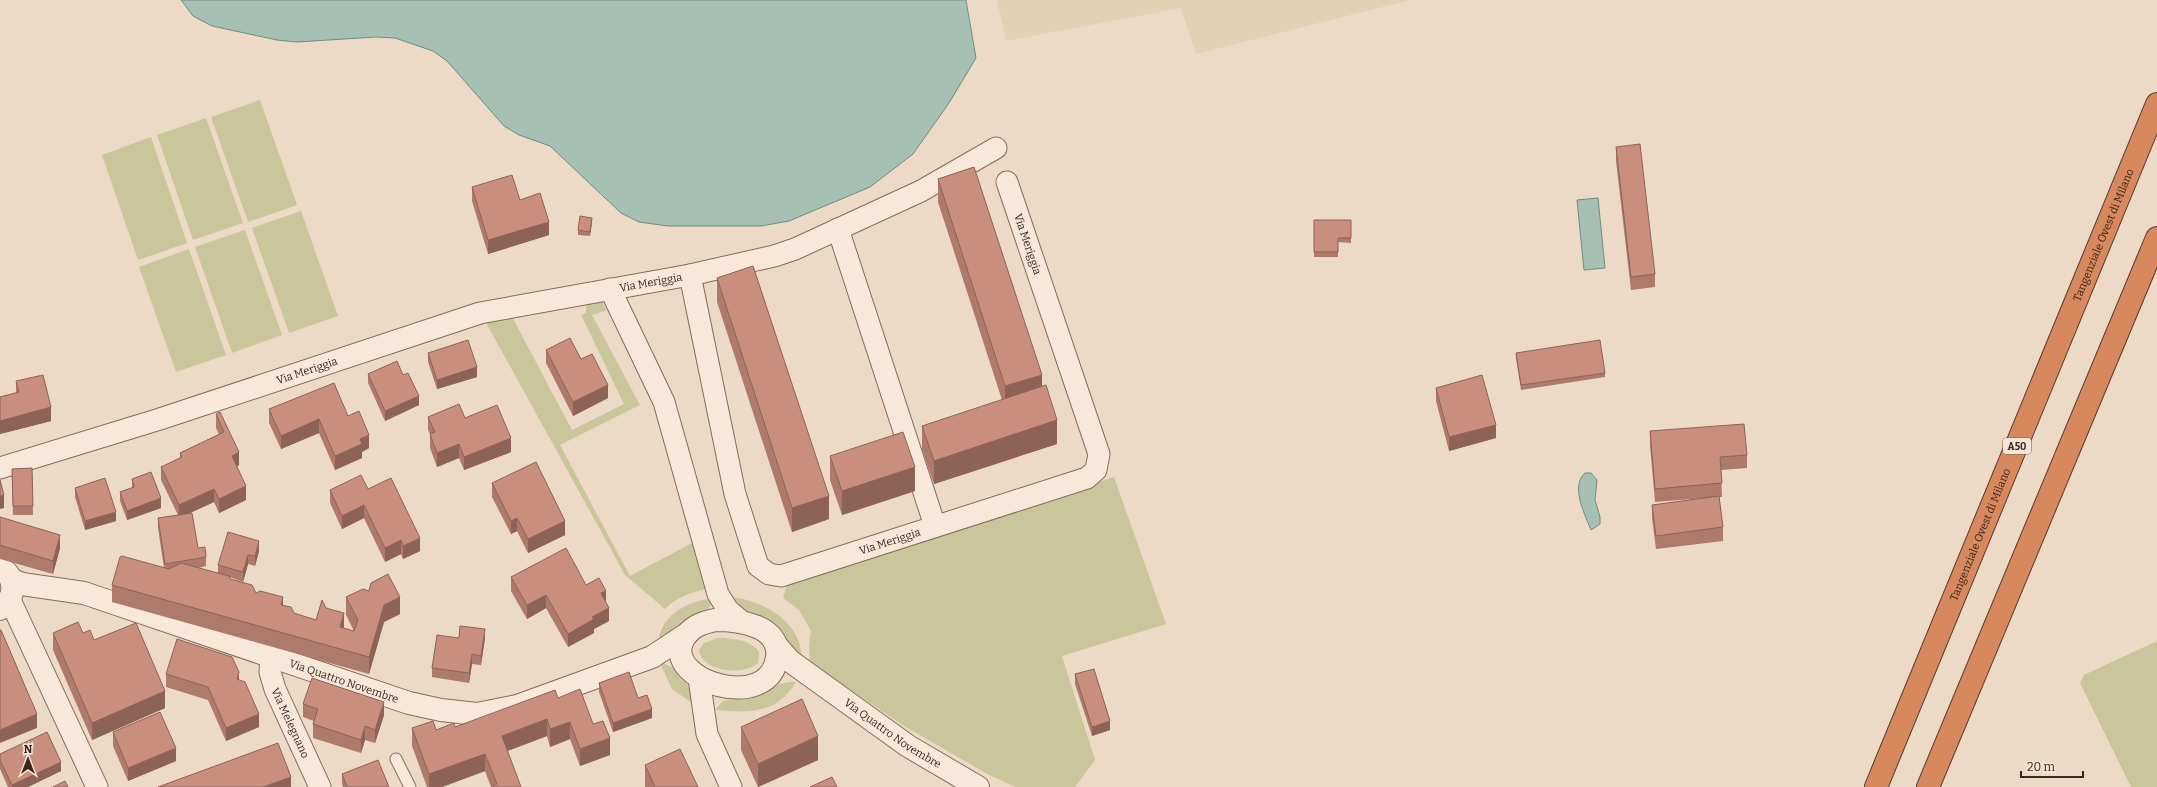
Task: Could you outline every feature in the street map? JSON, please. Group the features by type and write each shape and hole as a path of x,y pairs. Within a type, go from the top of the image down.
{"highway":[{"name":"Tangenziale Ovest di Milano","path":"1876,787 2157,104"},
{"path":"1928,787 2157,238"}],"street":[{"path":"690,275 774,256 795,249 921,191 996,148"},
{"name":"Via Meriggia","path":"2,466 160,420 480,313 690,275 735,494 758,566 769,574 781,576 1087,478 1096,470 1099,454 1007,182"},
{"path":"838,229 936,526"},
{"name":"Via Meriggia","path":"610,290 664,402 718,594 728,610 741,621"},
{"name":"Via Quattro Novembre","path":"7,591 38,587 84,593 409,703 441,710 477,714 517,706 652,657 695,628"},
{"path":"7,591 97,787"},
{"path":"695,628 715,620 741,621 760,629 771,636 776,645 777,656 771,674 764,681 752,686 738,688 722,686 708,683 699,678 682,660 682,643 695,628 712,613 718,594"},
{"name":"Via Quattro Novembre","path":"776,645 790,662 908,746 978,787"},
{"name":"Via Melegnano","path":"271,656 270,672 274,690 320,787"},
{"name":"Via Quattro Novembre","path":"652,657 682,660"},
{"path":"771,674 809,676"},
{"path":"699,678 706,734 732,787"},
{"path":"704,713 722,686"}],"lane":[{"path":"396,759 410,787"}],"shaded area":[{"path":"181,0 966,0 976,58 949,103 913,154 870,187 789,221 761,226 668,226 639,222 621,213 550,146 519,135 504,126 447,61 433,51 395,38 376,37 297,42 277,40 212,26 193,16"},
{"path":"997,0 1410,0 1196,54 1181,8 1006,41"},
{"path":"260,100 297,205 248,222 211,117"},
{"path":"206,118 243,223 193,240 157,135"},
{"path":"151,137 187,243 138,260 102,155"},
{"path":"1598,198 1605,268 1584,270 1577,200"},
{"path":"301,211 338,316 289,333 252,228"},
{"path":"245,230 282,335 232,353 195,247"},
{"path":"189,249 226,355 176,372 139,267"},
{"path":"599,297 607,310 592,315 640,405 560,445 630,576 692,543 707,574 710,588 686,595 665,609 625,575 484,319 510,313 572,430 624,404 581,315 586,313 586,298"},
{"path":"1585,473 1591,473 1597,480 1595,500 1600,517 1600,524 1591,530 1580,501 1579,493 1579,485"},
{"path":"1114,477 1166,624 1062,656 1095,760 1075,787 1016,787 989,775 904,726 810,662 809,645 811,631 799,610 783,598 788,581"},
{"path":"733,597 757,604 769,609 779,616 788,624 795,634 800,645 802,657 744,612"},
{"path":"712,598 711,605 706,612 659,639 665,622 678,610 695,602"},
{"path":"718,638 741,640 756,648 759,652 758,663 744,670 724,670 707,663 699,650 704,643"},
{"path":"2157,641 2157,787 2131,787 2080,683 2084,675"},
{"path":"660,663 674,668 684,678 695,705 672,689"},
{"path":"796,682 788,693 771,706 751,711 715,710 723,701 762,694 780,684"}],"building":[{"path":"1640,144 1655,274 1631,277 1616,147"},
{"path":"974,167 1042,375 1005,386 938,179"},
{"path":"512,175 520,200 540,193 549,222 488,240 472,187"},
{"path":"580,216 592,218 590,232 578,230"},
{"path":"1314,220 1351,220 1351,238 1338,238 1338,252 1314,252"},
{"path":"753,266 829,496 792,508 717,278"},
{"path":"570,338 581,359 592,354 608,385 573,402 546,350"},
{"path":"468,340 477,367 437,380 428,353"},
{"path":"1600,340 1605,373 1521,385 1516,353"},
{"path":"397,361 403,375 408,373 419,396 385,411 368,374"},
{"path":"43,375 51,407 0,421 0,397 19,392 16,381"},
{"path":"1482,375 1496,425 1449,437 1436,388"},
{"path":"334,383 348,416 359,411 369,435 360,439 362,444 335,456 319,419 281,436 269,409"},
{"path":"1046,385 1057,420 934,461 922,426"},
{"path":"459,404 465,418 497,405 511,438 464,457 459,444 437,453 430,434 435,432 428,417"},
{"path":"220,412 239,452 232,456 246,486 219,499 214,489 179,505 161,467 182,457 180,453 224,432 216,414"},
{"path":"1744,424 1747,455 1720,457 1722,483 1655,489 1650,431"},
{"path":"903,432 915,467 842,491 830,456"},
{"path":"536,462 565,521 528,539 517,518 511,521 492,483"},
{"path":"32,468 33,506 13,506 12,469"},
{"path":"151,472 161,498 127,511 120,492 134,487 132,479"},
{"path":"361,475 368,489 391,478 420,538 403,546 401,540 385,548 364,505 342,516 330,490"},
{"path":"105,478 116,512 85,521 75,488"},
{"path":"0,480 4,495 0,496"},
{"path":"1719,496 1723,527 1656,536 1652,505"},
{"path":"192,513 198,548 205,547 206,557 165,564 158,518"},
{"path":"0,517 60,535 53,561 0,545"},
{"path":"228,532 259,541 255,556 248,555 243,572 218,565"},
{"path":"566,548 586,585 599,578 606,591 601,593 609,608 592,617 594,619 568,634 546,595 527,605 511,577"},
{"path":"122,556 169,569 181,563 229,576 230,579 252,585 256,593 260,591 283,597 281,605 291,607 294,613 316,620 322,600 326,608 344,613 340,627 354,631 358,620 346,597 363,589 369,591 371,583 388,574 400,597 384,605 369,657 112,585 120,557"},
{"path":"78,622 83,633 90,630 94,640 136,623 165,691 92,723 53,633"},
{"path":"460,626 485,629 481,656 472,654 469,673 432,668 437,635 459,638"},
{"path":"0,630 37,714 0,730"},
{"path":"177,639 232,657 239,672 237,679 245,682 259,714 226,728 208,687 166,674"},
{"path":"1094,669 1110,721 1092,727 1075,674"},
{"path":"629,672 638,698 647,695 652,709 613,723 599,683"},
{"path":"312,678 384,702 375,730 365,726 361,740 313,724 318,709 303,704"},
{"path":"580,689 593,724 603,721 610,738 580,749 570,722 550,729 547,719 502,736 521,787 494,787 493,785 497,784 485,754 429,774 412,728 433,721 436,730 454,723 455,727 555,690 558,698"},
{"path":"802,699 818,736 758,764 741,727"},
{"path":"160,712 176,748 128,768 113,732"},
{"path":"47,732 61,762 12,785 0,760 0,754"},
{"path":"278,743 291,777 263,787 158,787"},
{"path":"680,749 698,787 655,787 645,765"},
{"path":"378,760 389,787 347,787 342,774"},
{"path":"832,777 837,787 810,787"},
{"path":"65,781 68,787 53,787"}]}
